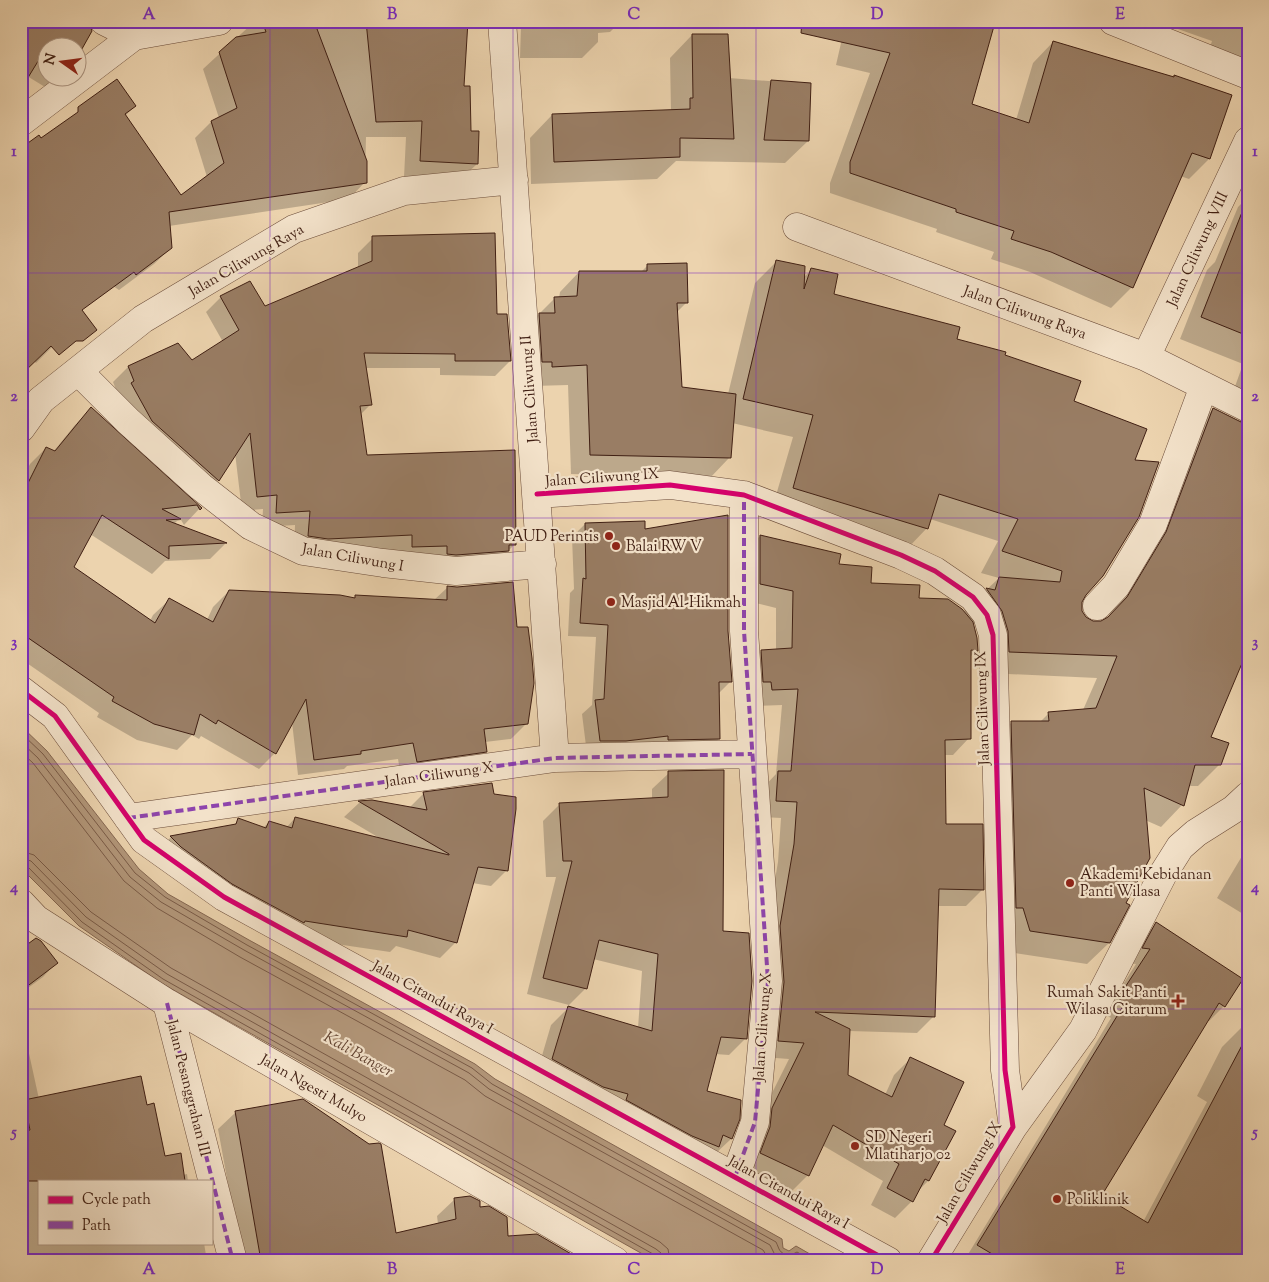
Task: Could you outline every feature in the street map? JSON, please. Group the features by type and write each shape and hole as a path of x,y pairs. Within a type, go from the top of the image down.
{"street":[{"path":"21,122 117,26 218,21"},
{"name":"Jalan Ciliwung II","path":"502,21 555,758"},
{"path":"1113,21 1248,75"},
{"name":"Jalan Ciliwung VIII","path":"1146,356 1248,141"},
{"name":"Jalan Ciliwung Raya","path":"21,428 31,393 78,370 143,319 294,229 404,191 514,180"},
{"name":"Jalan Ciliwung Raya","path":"796,227 1146,356 1248,408"},
{"name":"Jalan Ciliwung I","path":"78,370 128,421 201,487 251,526 303,550 383,563 456,571 542,564"},
{"path":"1097,606 1116,586 1153,524 1204,386"},
{"name":"Jalan Ciliwung IX","path":"537,494 670,485 744,495 901,555 935,571 973,597 987,615 992,635 1005,1070 1013,1127 931,1261"},
{"name":"Jalan Ciliwung X","path":"735,1177 755,1122 768,981 744,631 744,495"},
{"name":"Jalan Citandui Raya I","path":"21,690 55,716 144,840 224,897 888,1261"},
{"name":"Jalan Ciliwung X","path":"128,818 555,758 752,754"},
{"path":"1013,1127 1083,1030 1163,874 1180,846 1196,833 1234,809 1248,796"},
{"name":"Jalan Ngesti Mulyo","path":"21,903 36,919 167,1003 615,1261"},
{"name":"Jalan Pesanggrahan III","path":"167,1003 233,1261"}],"water":[{"name":"Kali Banger","path":"21,726 47,751 139,869 168,894 475,1064 495,1079 782,1239 783,1248 789,1251 796,1246 822,1261 655,1261 161,983 79,926 21,868"}],"building":[{"path":"21,21 88,21 92,31 88,38 38,38 38,61 21,89"},
{"path":"262,21 314,21 367,161 367,183 169,212 172,248 136,275 134,272 82,310 97,330 83,341 76,341 59,355 51,346 21,375 21,148 39,135 41,138 78,112 78,107 117,79 136,106 125,114 181,195 224,163 211,121 237,108 219,52 236,37 266,32"},
{"path":"366,21 468,21 464,86 470,86 471,131 479,131 478,164 420,161 422,121 376,122"},
{"path":"802,21 978,21 994,26 972,104 1029,123 1053,41 1174,77 1174,75 1232,95 1210,159 1192,153 1133,288 1051,252 1011,239 1014,231 850,173 850,162 890,53 801,33"},
{"path":"692,34 728,34 734,139 680,138 680,157 554,162 552,114 690,109 690,98 693,98"},
{"path":"771,80 811,83 809,141 764,140"},
{"path":"1246,202 1248,202 1248,336 1201,317"},
{"path":"495,233 497,314 507,314 511,361 455,361 455,354 364,353 372,405 360,406 367,455 515,450 516,545 509,545 509,551 447,554 447,546 412,547 412,535 328,539 308,536 310,511 276,513 277,495 257,497 250,433 219,481 152,421 131,383 134,381 128,366 178,343 192,360 239,330 220,296 250,281 265,306 372,261 372,236"},
{"path":"776,260 805,266 804,289 811,268 838,274 834,294 960,327 957,339 1006,352 1005,355 1081,381 1074,401 1147,429 1135,460 1159,462 1139,517 1103,576 1082,602 1082,611 1086,617 1093,621 1101,621 1108,617 1127,597 1166,532 1213,408 1241,422 1248,423 1248,649 1211,737 1229,743 1221,765 1195,765 1184,806 1144,788 1150,858 1126,903 1130,905 1110,943 1030,931 1023,908 1016,908 1011,721 1049,721 1048,712 1096,708 1117,656 1009,652 1008,631 1002,611 986,588 995,590 999,577 1060,582 1062,571 1002,551 1018,519 939,494 928,529 793,488 813,415 743,399"},
{"path":"687,263 688,303 677,303 682,387 736,394 731,458 590,455 587,365 552,367 552,362 542,362 539,313 555,313 554,297 577,296 579,271 647,271 647,264"},
{"path":"91,407 202,508 200,510 197,505 162,509 181,519 166,520 227,543 169,546 169,559 102,515 74,567 155,623 169,598 213,622 229,590 340,595 355,598 355,595 447,600 447,586 457,587 513,582 517,627 528,627 532,658 534,683 528,724 484,729 487,752 417,762 413,743 361,751 361,754 314,760 306,699 276,754 218,720 216,724 200,714 194,735 154,724 112,701 114,697 21,633 21,497 46,447 55,451"},
{"path":"728,515 728,631 732,682 719,682 720,739 668,740 668,736 626,741 600,741 595,700 604,699 608,625 580,623 583,578 586,579 585,523 645,521 645,529"},
{"path":"760,535 841,554 839,564 872,567 871,583 920,585 919,598 948,599 962,609 973,622 977,638 978,651 971,650 971,739 945,740 946,824 983,824 984,890 939,889 935,1017 815,1012 850,1029 848,1075 892,1097 910,1057 964,1082 944,1125 956,1131 929,1181 925,1179 913,1202 887,1188 899,1164 833,1125 809,1176 760,1153 770,1127 772,1108 804,1043 778,1041 784,982 780,926 794,844 797,802 776,801 778,771 791,771 798,689 772,690 771,682 763,682 761,650 792,648 793,591 760,584"},
{"path":"724,770 723,931 749,933 752,981 747,1039 721,1037 707,1091 741,1100 740,1119 732,1139 723,1135 719,1147 692,1136 626,1100 628,1094 603,1087 552,1059 568,1006 652,1031 658,954 599,940 587,989 543,978 572,861 563,861 559,803 668,797 668,771"},
{"path":"492,783 494,794 516,797 508,871 478,867 457,943 408,930 407,937 305,921 304,923 232,884 181,847 170,836 236,824 238,818 266,828 269,821 292,828 295,817 449,855 358,801 372,800 427,810 423,792"},
{"name":"Rumah Sakit Panti Wilasa Citarum","path":"1156,922 1243,979 1225,1007 1219,1003 1102,1195 1148,1223 1248,1034 1248,1261 1004,1261 977,1245 1125,1003 1118,998 1150,949 1142,948"},
{"path":"36,938 41,941 58,963 21,991 21,949"},
{"path":"141,1076 147,1105 154,1103 165,1156 181,1153 185,1180 21,1181 21,1132 30,1130 24,1100"},
{"path":"303,1099 369,1144 381,1144 396,1233 456,1219 454,1198 470,1196 480,1201 480,1207 489,1206 507,1217 508,1236 537,1234 580,1261 261,1261 235,1111"}],"marked path":[{"path":"735,1177 755,1122 768,981 744,631 744,495"},
{"path":"128,818 555,758 752,754"},
{"path":"167,1003 233,1261"}],"cycle path":[{"path":"537,494 670,485 744,495 901,555 935,571 973,597 987,615 993,635 1005,1070 1013,1127 931,1261"},
{"path":"21,690 55,716 144,840 224,897 888,1261"}],"place":[{"name":"PAUD Perintis","path":"609,536"},
{"name":"Balai RW V","path":"616,546"},
{"name":"Masjid Al-Hikmah","path":"611,602"},
{"name":"Akademi Kebidanan Panti Wilasa","path":"1070,883"},
{"name":"Rumah Sakit Panti Wilasa Citarum","path":"1178,1001"},
{"name":"SD Negeri Mlatiharjo 02","path":"855,1146"},
{"name":"Poliklinik","path":"1057,1199"}]}
